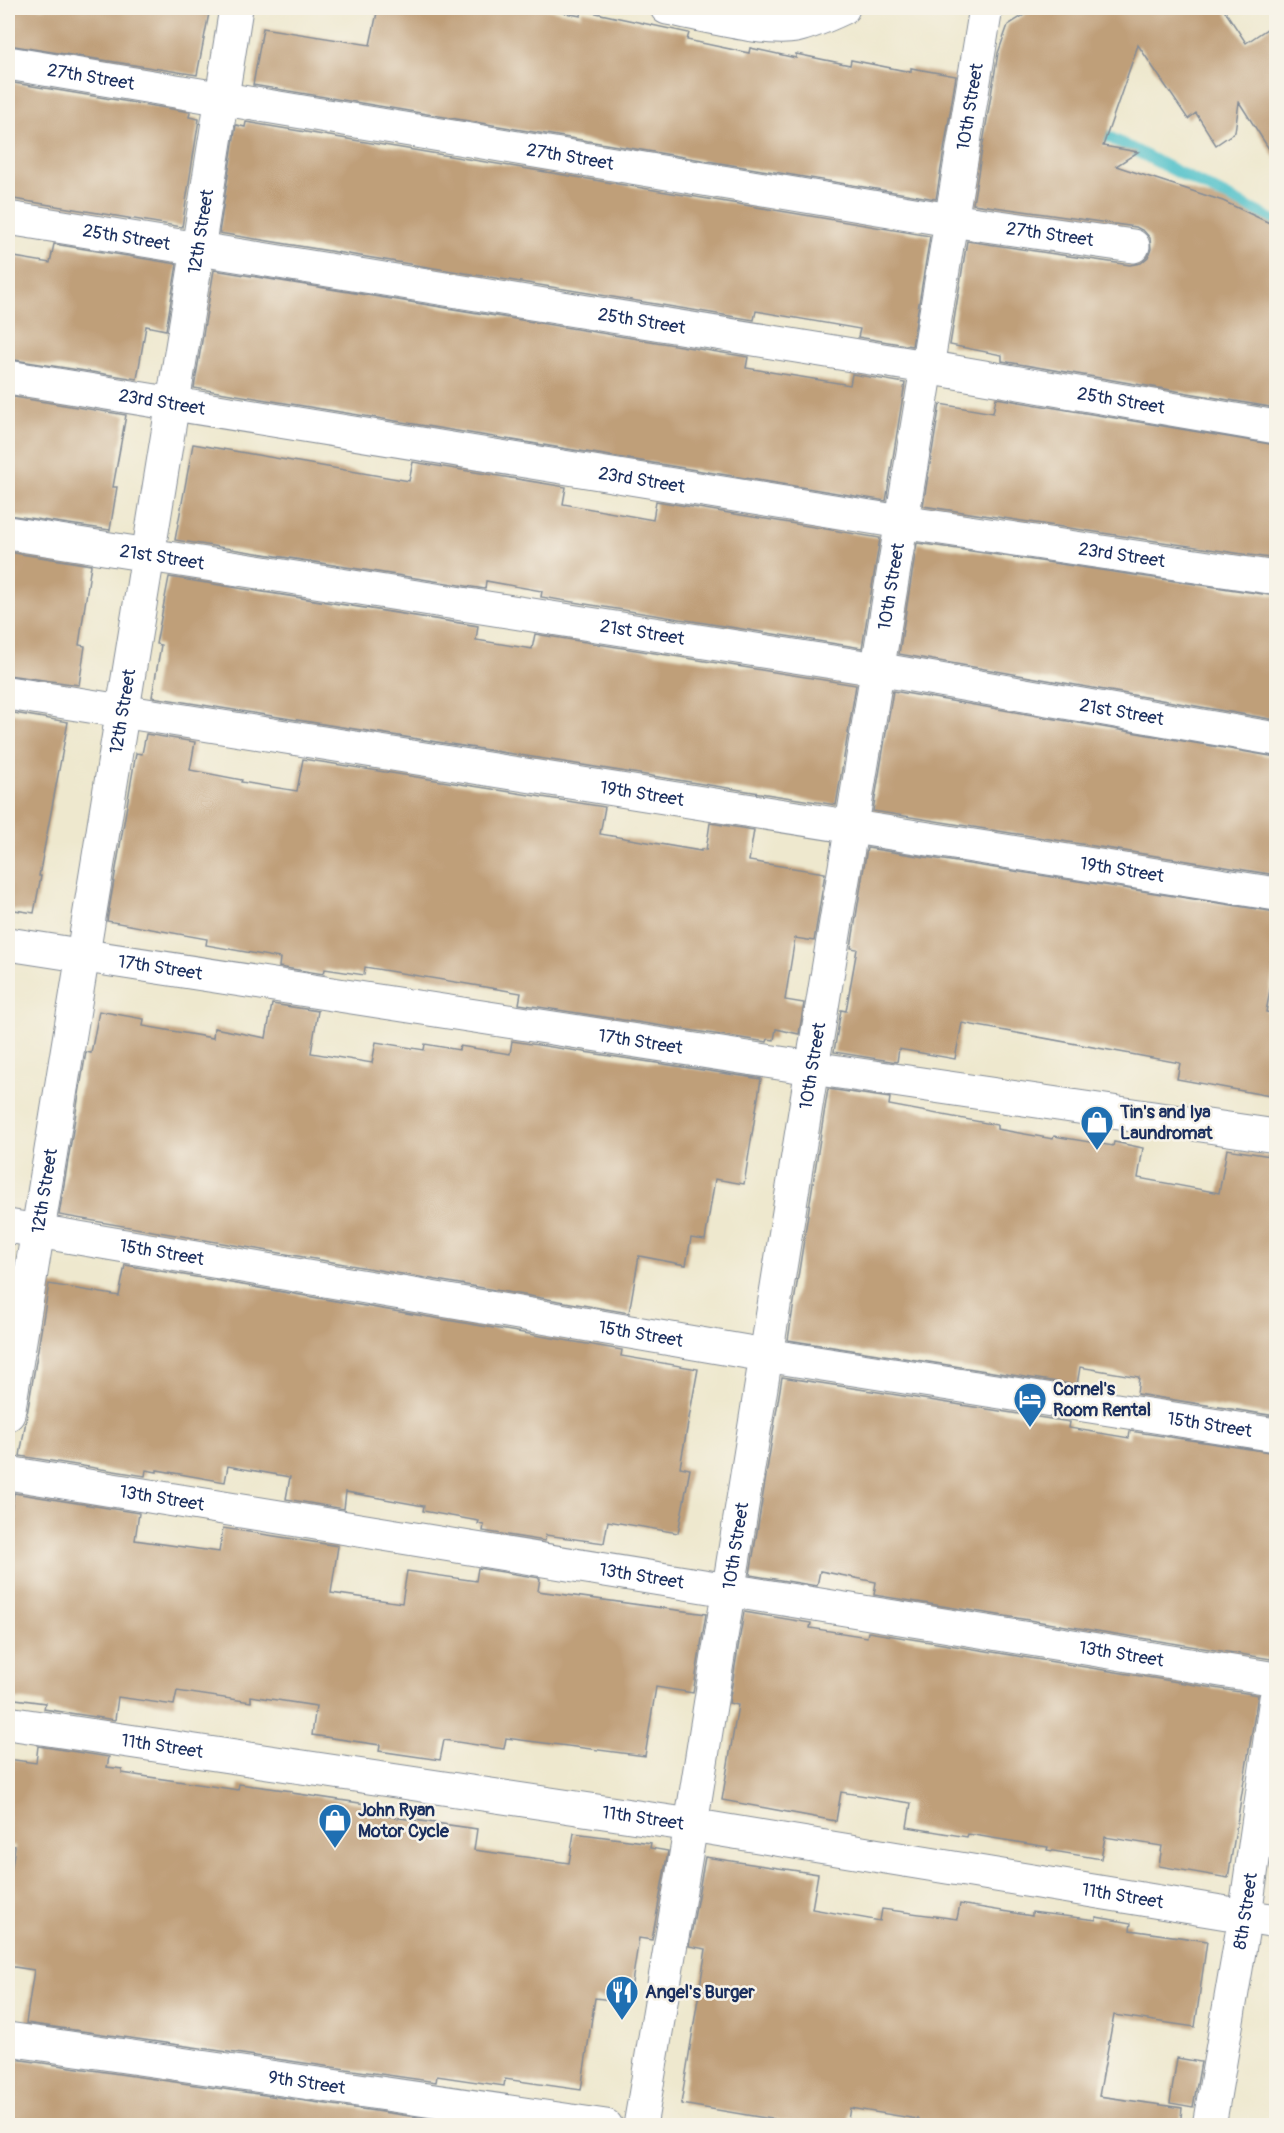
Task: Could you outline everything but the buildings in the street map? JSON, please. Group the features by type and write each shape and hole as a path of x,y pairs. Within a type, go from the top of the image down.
{"street":[{"name":"12th Street","path":"8,1414 23,1228 83,957 236,8"},
{"path":"667,8 761,26 794,27 823,18 843,8"},
{"name":"10th Street","path":"640,2126 691,1825 765,1355 986,8"},
{"name":"27th Street","path":"8,63 950,220 1133,246"},
{"name":"25th Street","path":"8,218 926,367 1276,427"},
{"name":"23rd Street","path":"8,377 901,522 1276,578"},
{"name":"21st Street","path":"8,532 877,669 1276,739"},
{"name":"19th Street","path":"8,693 1276,894"},
{"name":"17th Street","path":"8,944 812,1068 1276,1136"},
{"name":"15th Street","path":"23,1228 765,1355 1276,1435"},
{"name":"13th Street","path":"8,1473 1276,1679"},
{"name":"8th Street","path":"1209,2126 1261,1919 1276,1698"},
{"name":"11th Street","path":"8,1723 691,1825 1261,1919"},
{"name":"9th Street","path":"8,2039 606,2126"}],"waterway":[{"path":"1093,129 1276,222"}],"place":[{"name":"Tin's and Iya Laundromat","path":"1097,1151"},
{"name":"Cornel's Room Rental","path":"1030,1428"},
{"name":"John Ryan Motor Cycle","path":"335,1849"},
{"name":"Angel's Burger","path":"622,2021"}]}
